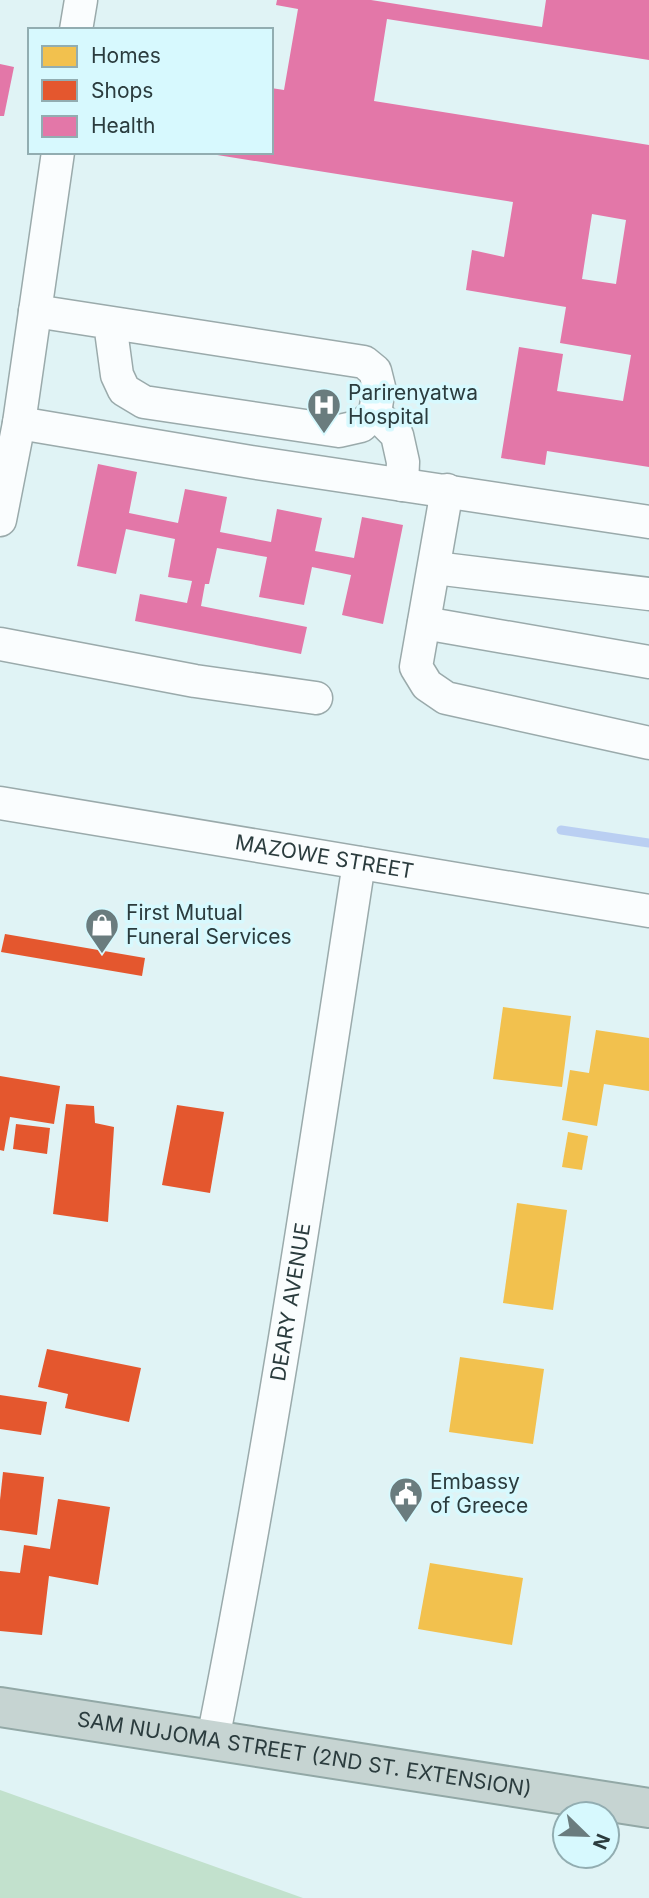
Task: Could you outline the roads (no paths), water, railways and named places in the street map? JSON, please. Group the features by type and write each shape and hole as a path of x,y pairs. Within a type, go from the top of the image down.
{"highway":[{"name":"SAM NUJOMA STREET (2ND ST. EXTENSION)","path":"0,1707 649,1808"}],"street":[{"path":"76,28 81,0"},
{"path":"0,520 19,423 58,154"},
{"path":"35,311 363,362 374,371 379,387 375,413 361,426 339,431 144,402 124,390 117,375 110,323"},
{"path":"375,413 397,435 402,462 401,485"},
{"path":"19,423 649,522"},
{"path":"447,490 416,667 427,685 446,698 649,743"},
{"path":"435,568 649,594"},
{"path":"424,623 649,662"},
{"path":"0,644 195,681 316,698"},
{"name":"MAZOWE STREET","path":"0,803 649,911"},
{"name":"DEARY AVENUE","path":"213,1739 232,1644 299,1253 359,863"}],"waterway":[{"path":"561,830 649,843"}],"place":[{"name":"Parirenyatwa Hospital","path":"324,435"},
{"name":"First Mutual Funeral Services","path":"102,955"},
{"name":"Embassy of Greece","path":"406,1524"}]}
